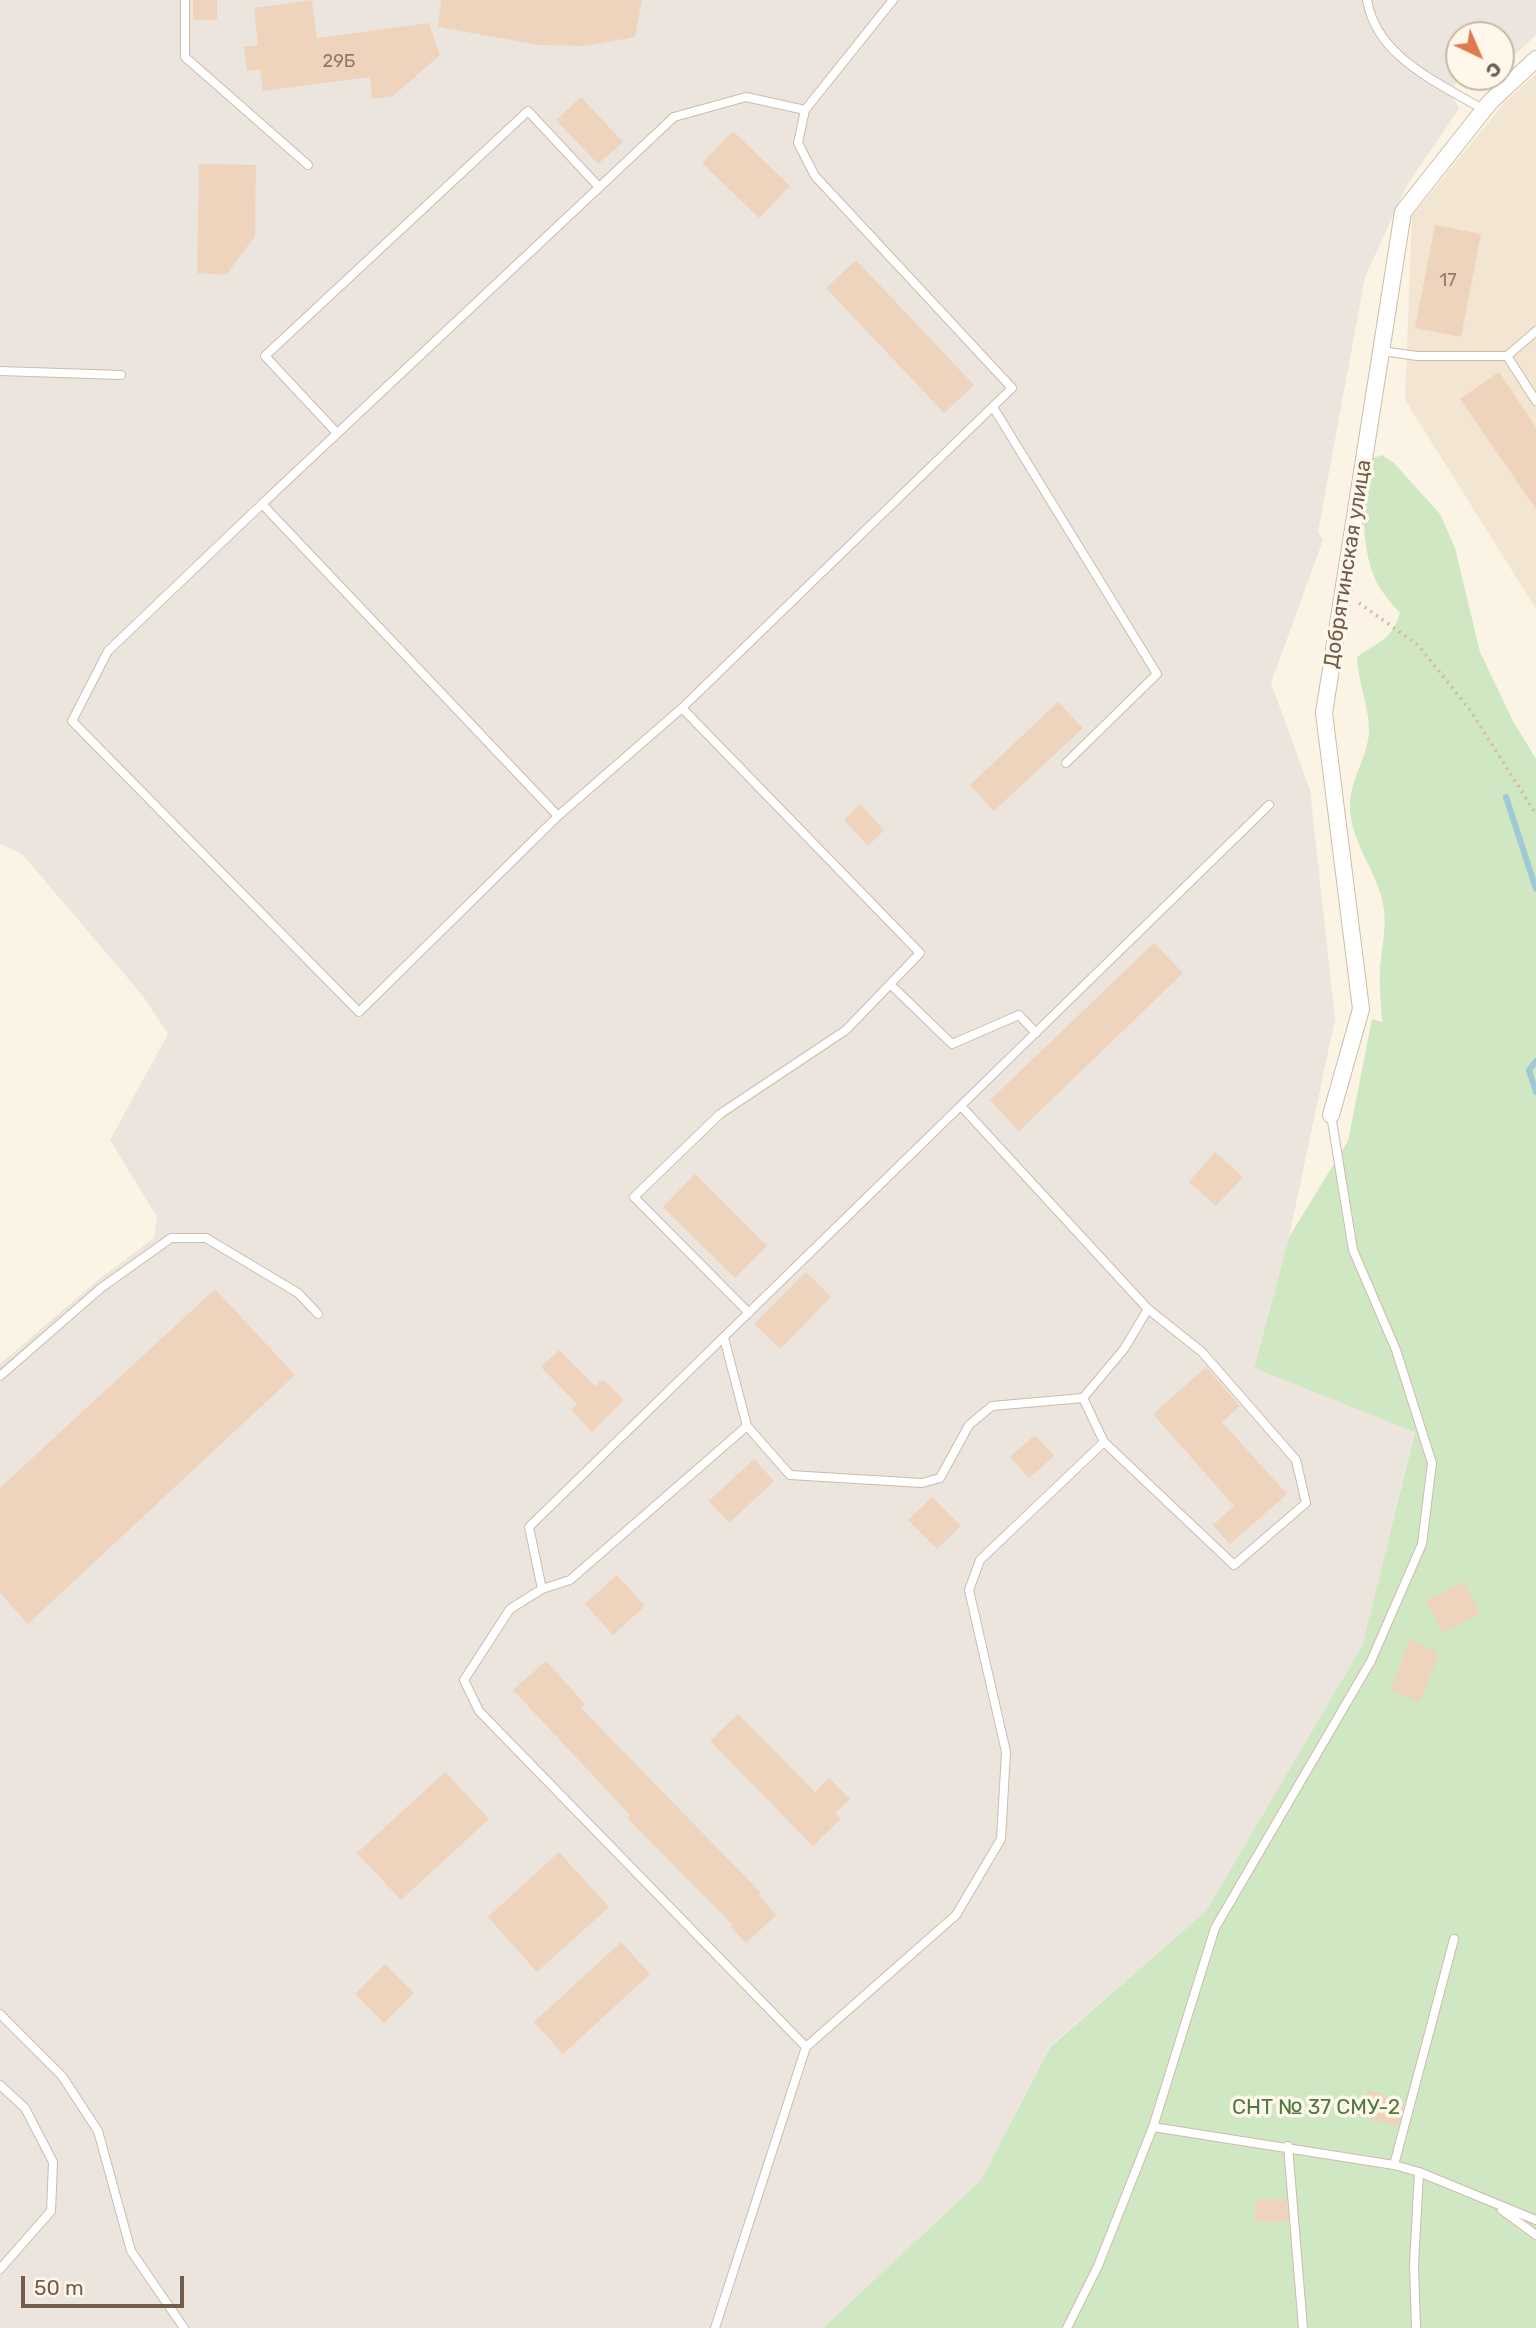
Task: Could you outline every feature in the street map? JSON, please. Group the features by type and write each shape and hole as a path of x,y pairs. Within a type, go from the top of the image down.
{"street":[{"name":"Добрятинская улица","path":"1331,1115 1361,1009 1324,713 1403,212 1484,110 1536,59"}],"lane":[{"path":"186,0 185,57 308,165"},
{"path":"805,110 746,97 674,117 336,432 107,651 72,721 359,1012 558,816 682,708 1012,388 814,176 798,143 805,110 893,0"},
{"path":"1367,0 1378,36 1405,62 1484,110"},
{"path":"336,432 265,356 528,111 599,187"},
{"path":"1382,351 1417,356 1507,356 1536,331"},
{"path":"1507,356 1536,401"},
{"path":"0,371 121,375"},
{"path":"993,407 1157,674 1066,763"},
{"path":"262,504 558,816"},
{"path":"682,708 920,953 846,1030 720,1114 634,1197 749,1313"},
{"path":"542,1589 530,1527 1269,805"},
{"path":"890,984 952,1044 1019,1015 1036,1033"},
{"path":"961,1106 1148,1309 1202,1352 1296,1460 1306,1503 1234,1565 1104,1442 1083,1398"},
{"path":"1068,2328 1098,2266 1153,2127 1215,1928 1371,1661 1422,1544 1432,1463 1396,1350 1353,1250 1331,1115"},
{"path":"0,1376 102,1287 171,1238 206,1238 298,1293 318,1314"},
{"path":"724,1338 747,1426 790,1475 922,1483 940,1478 969,1426 992,1406 1083,1398 1124,1349 1148,1309"},
{"path":"747,1426 570,1580 542,1589 510,1609 464,1680 479,1711 806,2047"},
{"path":"715,2328 806,2047 956,1915 1001,1839 1006,1752 969,1590 980,1560 1104,1442"},
{"path":"1394,2165 1454,1939"},
{"path":"0,2014 62,2076 98,2131 131,2251 184,2328"},
{"path":"0,2085 25,2108 53,2162 51,2211 0,2269"},
{"path":"1153,2127 1288,2146 1394,2165 1419,2172 1536,2220"},
{"path":"1288,2146 1303,2328"},
{"path":"1416,2328 1414,2265 1419,2172"},
{"path":"1494,2205 1536,2235"}],"path":[{"path":"1343,592 1418,645 1470,710 1536,814"}],"shaded area":[{"path":"0,0 1536,0 1536,35 1515,54 1515,21 1445,21 1445,91 1450,91 1459,109 1407,185 1365,277 1318,532 1323,540 1271,683 1310,790 1335,1019 1289,1237 1254,1368 1415,1431 1362,1646 1206,1911 1050,2046 981,2180 823,2328 0,2328 0,1364 98,1280 154,1238 157,1217 110,1140 168,1034 143,996 22,854 0,844"},
{"path":"1536,74 1536,609 1405,400 1412,216 1505,102"}],"green space":[{"name":"СНТ № 37 СМУ-2","path":"1382,455 1394,463 1440,514 1455,548 1480,652 1513,721 1536,759 1536,2328 823,2328 981,2180 1050,2047 1206,1911 1362,1646 1415,1432 1254,1368 1289,1237 1348,1141 1372,1019 1382,1022 1380,975 1384,908 1354,832 1350,798 1369,731 1357,657 1389,634 1400,613 1374,577 1364,531 1364,486 1368,460"}],"building":[{"path":"193,0 217,0 217,20 193,20"},
{"path":"312,0 317,38 429,23 440,55 393,96 372,99 370,77 263,91 260,69 247,71 244,47 258,45 254,8"},
{"path":"441,0 642,0 635,37 585,46 539,45 438,27"},
{"path":"581,97 623,142 598,164 556,120"},
{"path":"733,131 790,186 759,218 702,163"},
{"path":"199,164 256,165 255,236 226,275 197,273"},
{"path":"1435,225 1481,234 1461,337 1415,328"},
{"path":"856,260 974,385 944,413 826,288"},
{"path":"1499,372 1536,427 1536,509 1460,399"},
{"path":"1058,702 1083,728 994,811 970,785"},
{"path":"860,804 884,830 868,846 844,820"},
{"path":"1154,943 1183,973 1019,1131 990,1100"},
{"path":"1215,1152 1243,1177 1216,1206 1189,1182"},
{"path":"695,1174 767,1246 735,1278 663,1207"},
{"path":"806,1272 831,1297 780,1349 754,1324"},
{"path":"215,1289 295,1375 28,1624 0,1593 0,1488"},
{"path":"559,1350 595,1386 603,1379 624,1400 592,1432 571,1410 577,1404 541,1367"},
{"path":"1206,1367 1240,1406 1222,1422 1287,1494 1230,1544 1213,1525 1234,1506 1153,1414"},
{"path":"1035,1435 1054,1456 1029,1478 1010,1457"},
{"path":"754,1459 774,1481 729,1523 709,1501"},
{"path":"932,1497 961,1526 937,1549 908,1520"},
{"path":"617,1575 645,1606 613,1635 585,1604"},
{"path":"1463,1581 1480,1613 1443,1633 1426,1601"},
{"path":"1409,1639 1435,1651 1438,1658 1419,1702 1391,1690"},
{"path":"546,1661 585,1704 581,1708 761,1893 759,1895 776,1915 746,1943 731,1927 733,1925 627,1818 630,1815 513,1690"},
{"path":"738,1714 815,1792 829,1778 850,1799 835,1813 841,1819 813,1846 710,1741"},
{"path":"445,1772 489,1819 401,1900 357,1853"},
{"path":"559,1852 609,1907 537,1972 488,1917"},
{"path":"621,1942 650,1974 563,2054 534,2022"},
{"path":"385,1964 414,1993 384,2023 355,1994"},
{"path":"1368,2090 1404,2102 1397,2127 1359,2115"},
{"path":"1255,2199 1286,2199 1288,2222 1255,2222"}],"waterway":[{"path":"1506,797 1536,889"},
{"path":"1536,1061 1529,1070 1536,1092"}]}
